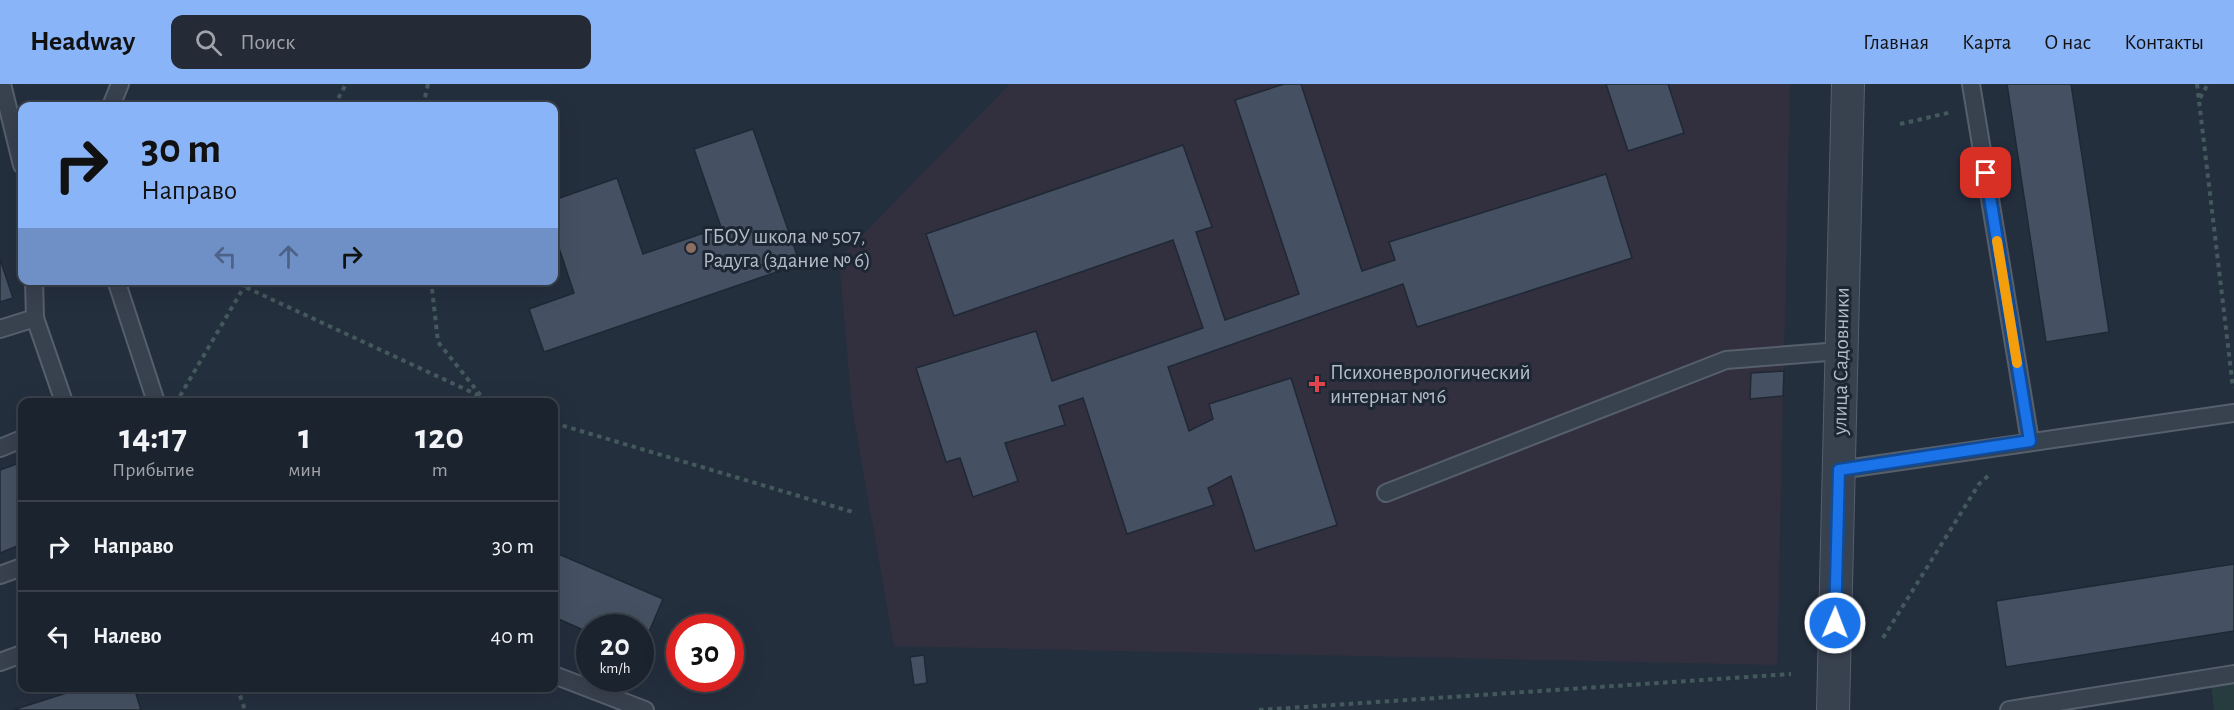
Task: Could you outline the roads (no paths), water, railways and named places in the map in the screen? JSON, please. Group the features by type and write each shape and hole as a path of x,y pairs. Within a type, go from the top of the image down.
{"street":[{"name":"улица Садовники","path":"1833,710 1848,84"}],"lane":[{"path":"2,84 18,149"},
{"path":"113,102 120,84"},
{"path":"1971,84 2027,441"},
{"path":"34,285 35,318 63,398"},
{"path":"118,285 155,398"},
{"path":"0,329 35,318"},
{"path":"1386,493 1726,360 1840,351"},
{"path":"1839,470 2027,441 2234,413"},
{"path":"0,448 18,441"},
{"path":"0,575 18,568"},
{"path":"0,662 18,655"},
{"path":"2009,710 2234,674"},
{"path":"558,677 645,710"}],"place":[{"name":"ГБОУ школа № 507, Радуга (здание № 6)","path":"691,248"},
{"name":"Психоневрологический интернат №16","path":"1317,384"}]}
